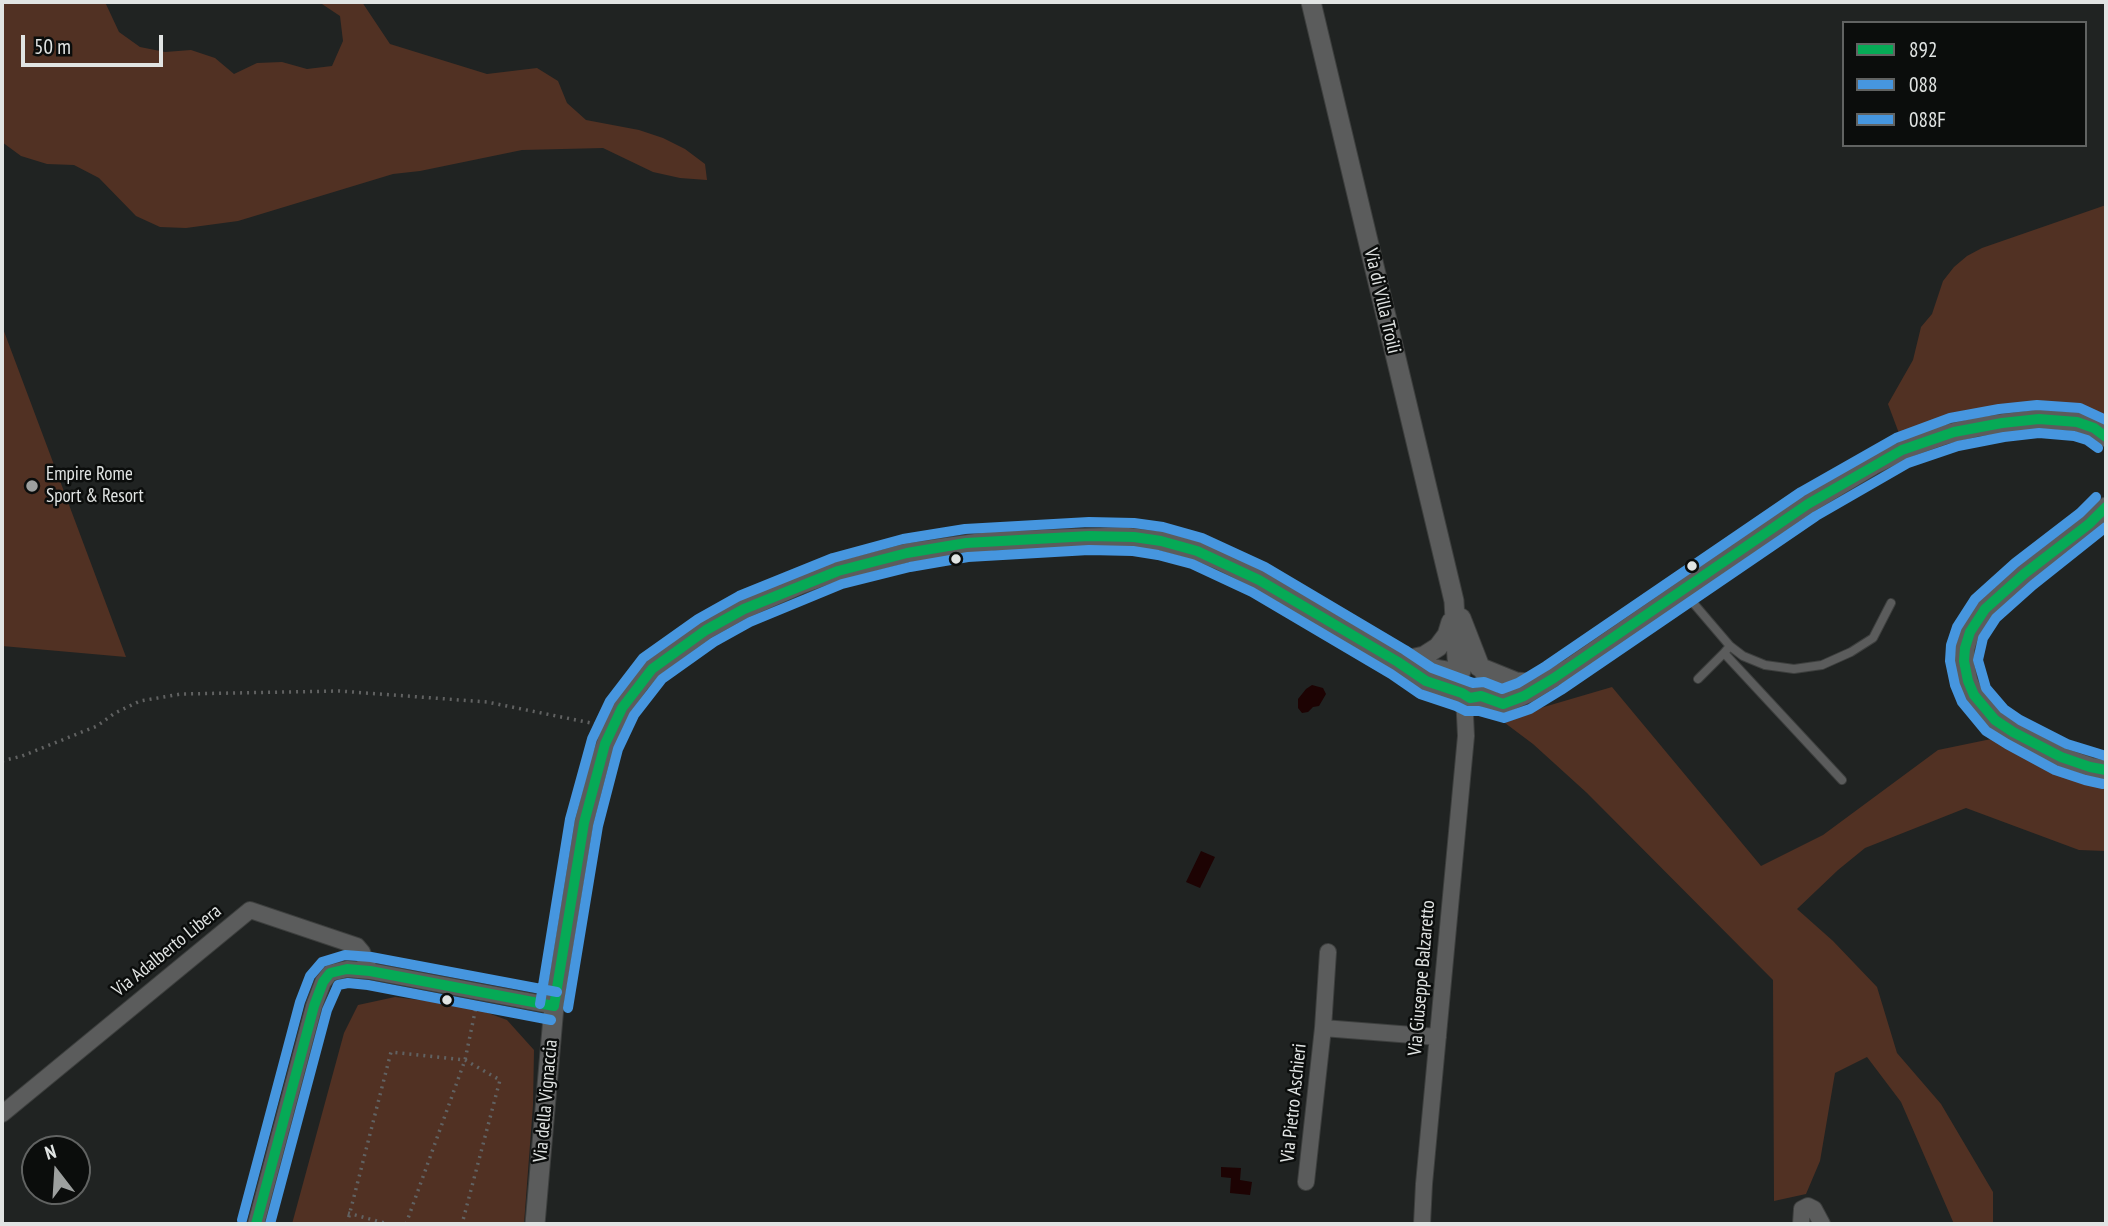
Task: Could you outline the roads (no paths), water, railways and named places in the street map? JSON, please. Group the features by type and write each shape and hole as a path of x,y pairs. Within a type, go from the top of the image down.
{"street":[{"name":"Via di Villa Troili","path":"1311,2 1471,670"},
{"name":"Via della Vignaccia","path":"535,1224 554,1006 584,823 600,761 612,728 627,701 652,669 691,639 744,609 838,571 907,553 994,541 1123,537 1161,541 1221,561 1259,580 1426,681 1503,704 1545,684 1829,491 1902,450 1977,427 2039,419 2077,422 2094,428 2106,438"},
{"path":"2106,507 1985,609 1970,632 1964,662 1974,695 1995,720 2061,757 2106,770"},
{"path":"1398,662 1428,654 1444,641 1450,630 1454,601"},
{"name":"Via della Vignaccia","path":"1398,662 1471,670 1516,682 1545,684"},
{"path":"1471,670 1489,677 1488,690 1471,695 1458,684 1471,670"},
{"name":"Via Giuseppe Balzaretto","path":"1422,1224 1471,695"},
{"name":"Via Adalberto Libera","path":"2,1114 250,910 357,946 370,971"},
{"name":"Via Pietro Aschieri","path":"1306,1182 1323,1028 1328,952"},
{"path":"256,1224 323,982 330,973 355,969 370,971 554,1006"},
{"name":"Via Pietro Aschieri","path":"1323,1028 1438,1037"},
{"path":"1801,1224 1802,1209 1810,1206 1822,1224"}],"lane":[{"path":"1683,590 1727,650 1843,780"},
{"path":"1727,650 1765,665 1794,669 1822,664 1851,652 1873,638 1891,603"},
{"path":"1698,679 1727,650"}],"place":[{"name":"Empire Rome Sport & Resort","path":"32,486"}]}
